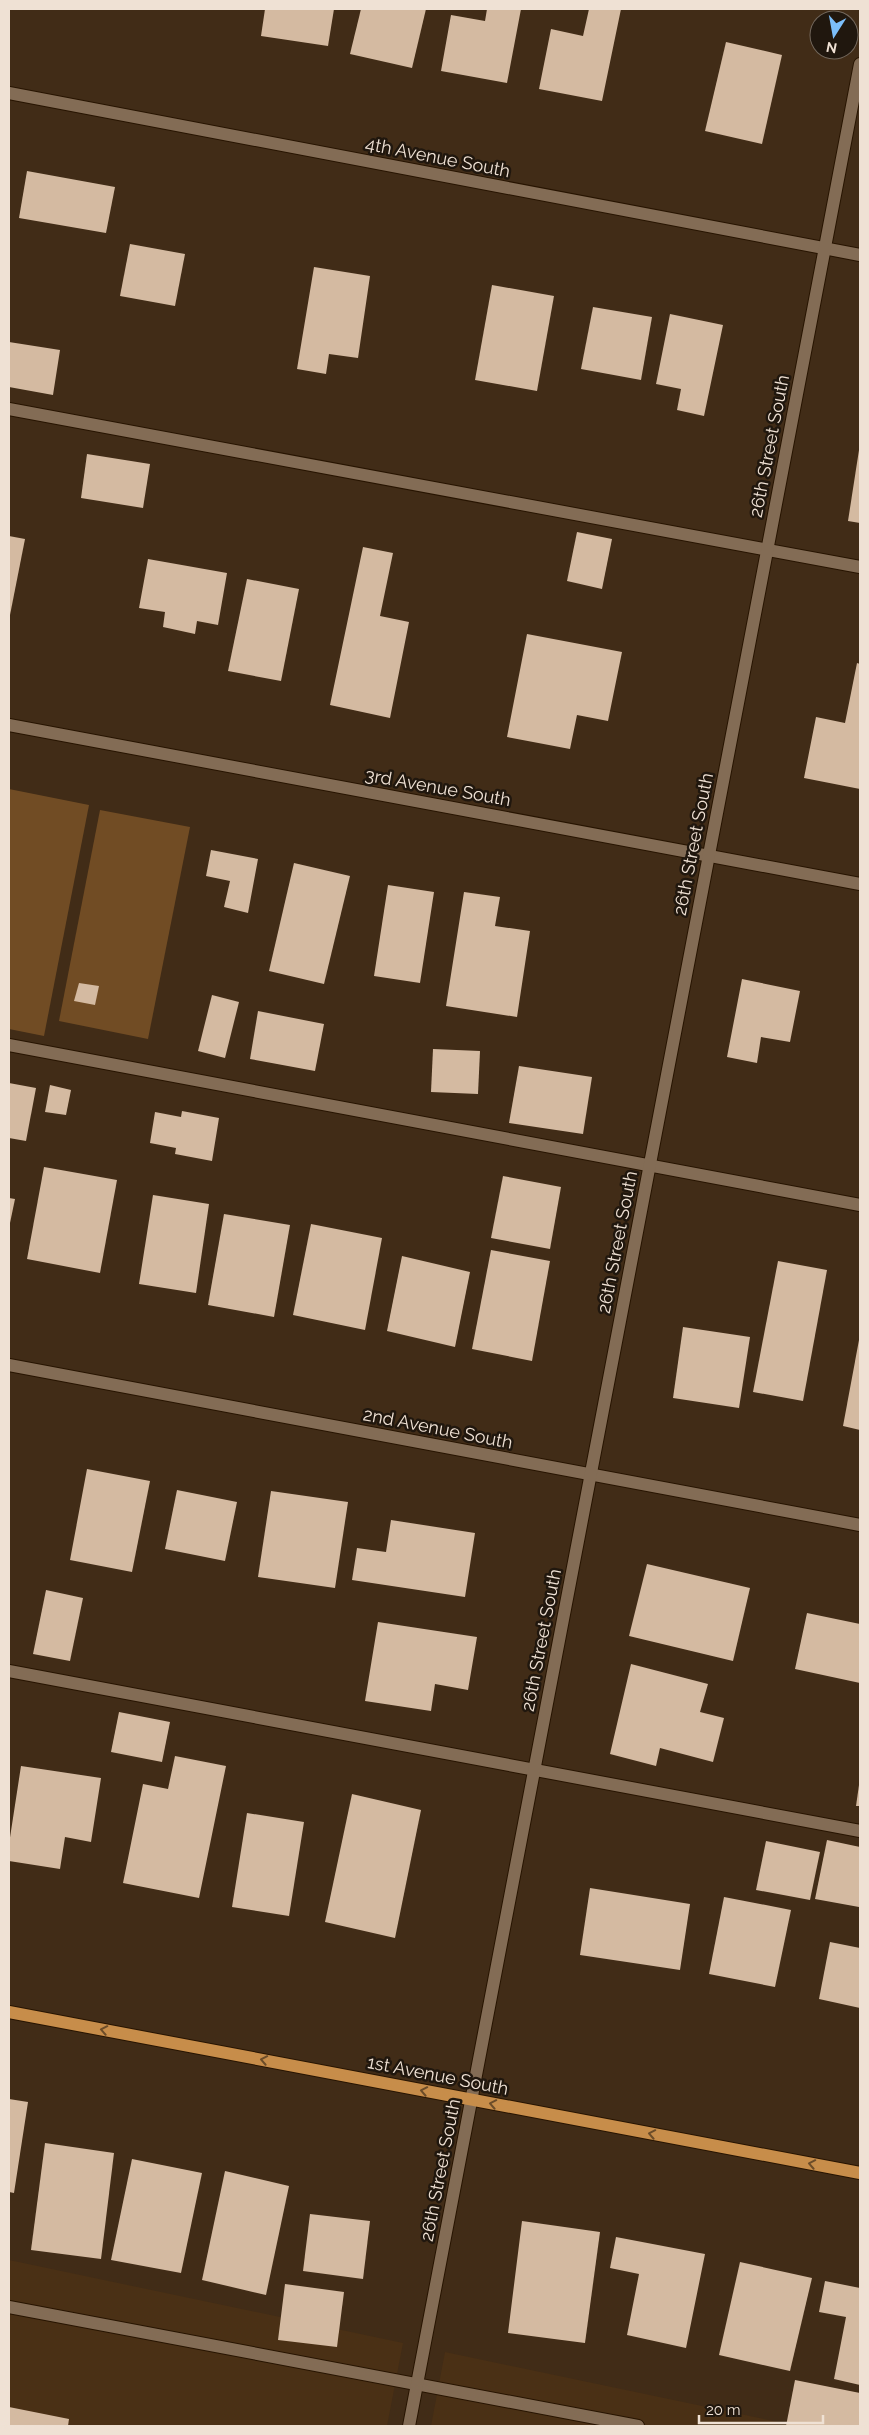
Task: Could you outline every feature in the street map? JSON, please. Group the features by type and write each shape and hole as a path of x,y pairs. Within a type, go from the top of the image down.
{"main road":[{"name":"1st Avenue South","path":"9,2012 860,2173"}],"street":[{"name":"26th Street South","path":"409,2426 860,64"},
{"name":"4th Avenue South","path":"9,94 860,255"},
{"path":"9,409 860,567"},
{"name":"3rd Avenue South","path":"9,725 860,884"},
{"path":"9,1045 860,1205"},
{"name":"2nd Avenue South","path":"9,1365 860,1525"},
{"path":"9,1671 860,1831"},
{"path":"9,2307 638,2426"}],"shaded area":[{"path":"9,789 89,805 44,1036 9,1029"},
{"path":"100,810 190,827 148,1039 59,1021"},
{"path":"9,2260 403,2343 387,2426 9,2426"},
{"path":"445,2352 797,2426 431,2426"}],"building":[{"path":"265,9 334,9 328,46 261,36"},
{"path":"361,9 426,9 412,68 350,54"},
{"path":"487,9 521,9 507,83 441,71 451,15 485,21"},
{"path":"589,9 621,9 602,101 539,89 551,29 583,36"},
{"path":"726,42 782,55 762,144 705,131"},
{"path":"27,171 115,187 106,233 19,218"},
{"path":"130,244 185,254 175,306 120,296"},
{"path":"314,267 370,276 358,358 329,354 326,374 297,369"},
{"path":"492,285 554,296 537,391 475,380"},
{"path":"593,307 652,317 641,380 581,369"},
{"path":"670,314 723,325 704,416 677,410 681,389 656,384"},
{"path":"9,342 60,350 53,395 9,387"},
{"path":"860,450 860,523 848,521"},
{"path":"87,454 150,464 143,508 81,498"},
{"path":"577,532 612,539 602,589 567,581"},
{"path":"9,536 25,539 10,615 9,615"},
{"path":"363,547 393,553 380,616 409,622 390,718 330,705"},
{"path":"148,559 227,573 218,625 197,621 195,634 163,627 165,612 139,608"},
{"path":"247,579 299,589 281,681 228,671"},
{"path":"527,634 622,652 608,721 577,715 570,749 507,737"},
{"path":"857,663 860,664 860,789 804,778 816,717 845,723"},
{"path":"211,850 258,859 248,913 224,907 230,881 206,876"},
{"path":"294,863 350,876 324,984 269,971"},
{"path":"388,885 434,892 420,983 374,976"},
{"path":"464,892 500,897 495,926 530,931 517,1017 446,1006"},
{"path":"742,979 800,991 790,1042 761,1037 757,1063 727,1057"},
{"path":"79,983 99,986 95,1005 74,1001"},
{"path":"212,995 239,1002 225,1058 198,1051"},
{"path":"258,1011 324,1024 315,1071 250,1059"},
{"path":"433,1049 480,1051 478,1094 431,1092"},
{"path":"519,1066 592,1077 583,1134 509,1123"},
{"path":"9,1083 36,1088 26,1141 9,1138"},
{"path":"50,1085 71,1090 66,1115 45,1112"},
{"path":"182,1111 219,1118 212,1161 175,1154 176,1148 150,1143 155,1112 181,1117"},
{"path":"44,1167 117,1180 100,1273 27,1259"},
{"path":"503,1176 561,1187 550,1249 491,1238"},
{"path":"153,1195 209,1204 196,1293 139,1284"},
{"path":"9,1198 15,1199 10,1223 9,1223"},
{"path":"224,1214 290,1225 274,1317 208,1305"},
{"path":"311,1224 382,1238 365,1330 293,1315"},
{"path":"491,1250 550,1261 532,1361 472,1349"},
{"path":"402,1256 470,1272 455,1347 387,1331"},
{"path":"778,1261 827,1270 803,1401 753,1392"},
{"path":"683,1327 750,1337 739,1408 673,1398"},
{"path":"860,1340 860,1430 843,1426"},
{"path":"87,1469 150,1481 132,1572 70,1560"},
{"path":"177,1490 237,1502 225,1561 165,1549"},
{"path":"271,1491 348,1502 335,1588 258,1577"},
{"path":"391,1520 475,1533 465,1597 352,1580 357,1548 386,1552"},
{"path":"647,1564 750,1588 733,1661 629,1636"},
{"path":"46,1590 83,1598 70,1661 33,1654"},
{"path":"807,1613 860,1624 860,1683 795,1669"},
{"path":"378,1622 477,1637 468,1690 435,1684 431,1711 365,1701"},
{"path":"631,1664 708,1684 700,1712 724,1718 713,1762 660,1748 656,1766 610,1754"},
{"path":"119,1712 170,1722 162,1762 111,1752"},
{"path":"175,1756 226,1766 199,1898 123,1883 143,1784 168,1789"},
{"path":"21,1766 101,1778 91,1842 65,1837 60,1869 9,1861 9,1844"},
{"path":"859,1785 860,1806 856,1806"},
{"path":"352,1794 421,1810 395,1938 325,1922"},
{"path":"247,1813 304,1822 289,1916 232,1907"},
{"path":"827,1840 860,1847 859,1907 815,1899"},
{"path":"766,1841 820,1852 810,1900 756,1890"},
{"path":"590,1888 690,1904 680,1970 580,1955"},
{"path":"724,1897 791,1910 775,1987 709,1974"},
{"path":"830,1942 860,1948 860,2008 819,1999"},
{"path":"9,2099 28,2102 14,2193 9,2192"},
{"path":"45,2143 114,2153 101,2259 31,2250"},
{"path":"132,2159 202,2173 181,2273 111,2260"},
{"path":"225,2171 289,2186 266,2295 202,2280"},
{"path":"310,2214 370,2221 363,2279 303,2271"},
{"path":"522,2221 600,2232 585,2343 508,2333"},
{"path":"616,2237 705,2254 686,2348 627,2335 639,2274 610,2268"},
{"path":"740,2262 812,2278 790,2371 719,2355"},
{"path":"825,2281 860,2288 860,2385 834,2379 846,2317 819,2312"},
{"path":"285,2284 344,2292 337,2347 278,2340"},
{"path":"795,2380 860,2393 860,2426 786,2426"},
{"path":"9,2407 69,2419 68,2426 9,2426"}]}
